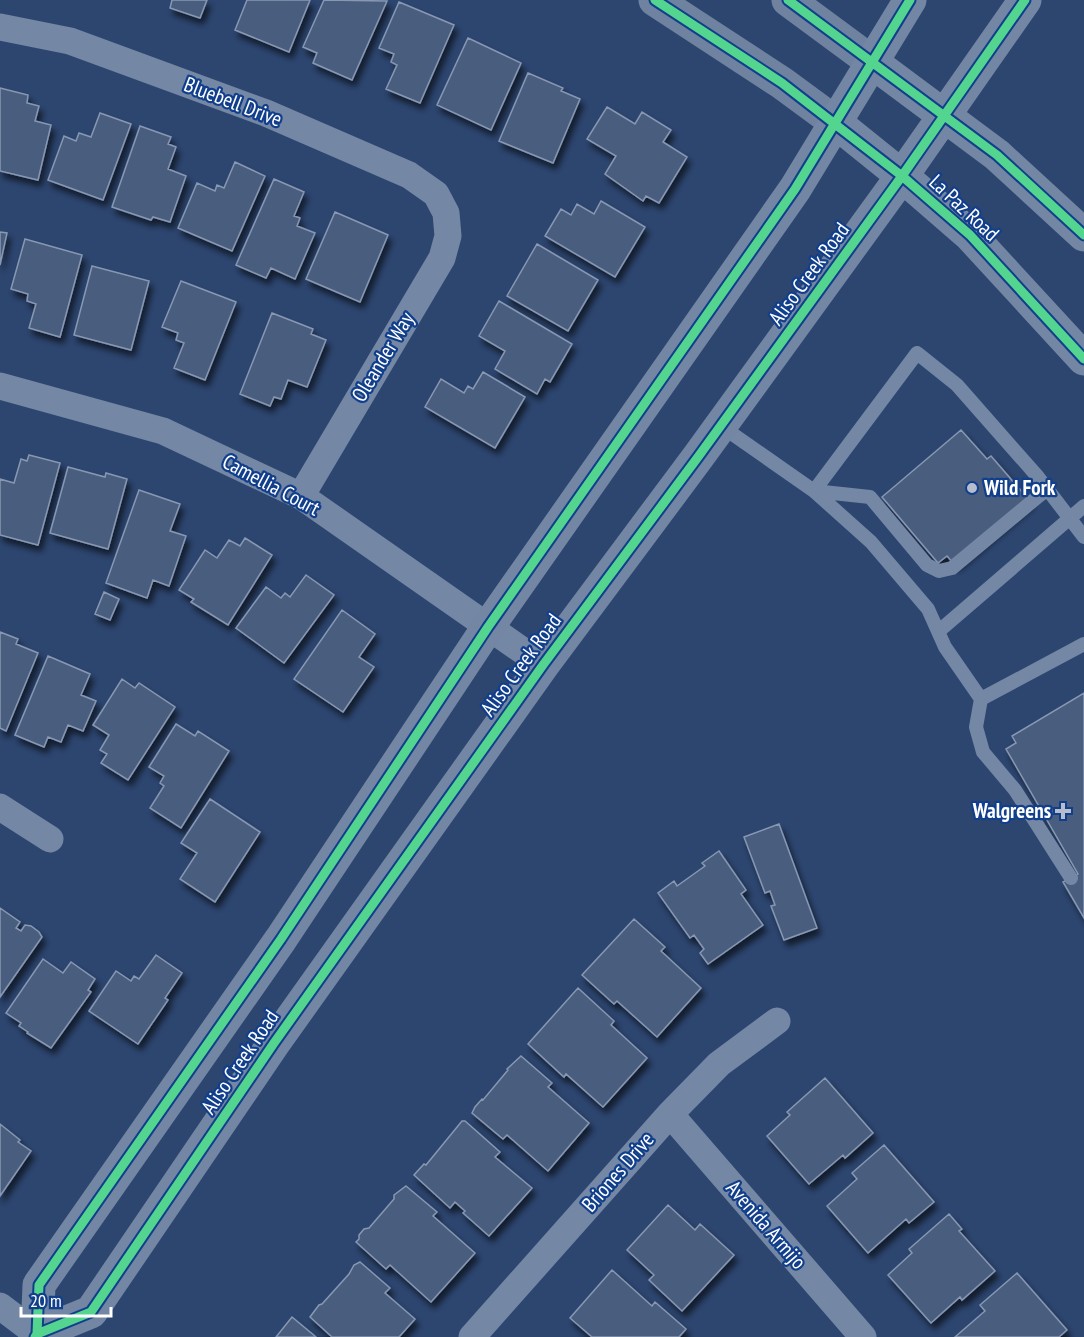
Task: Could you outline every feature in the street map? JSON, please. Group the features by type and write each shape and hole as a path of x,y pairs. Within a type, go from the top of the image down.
{"main road":[{"name":"La Paz Road","path":"655,0 782,83 836,122 902,176 970,235 1084,359"},
{"path":"788,0 997,155 1084,235"},
{"name":"Aliso Creek Road","path":"910,0 795,189 488,627 280,939 39,1285 36,1336 91,1312 274,1043 543,665 721,426 946,116 1025,0"}],"street":[{"name":"Bluebell Drive","path":"0,27 70,41 266,113 409,176 436,194 446,213"},
{"name":"Oleander Way","path":"301,496 442,258 448,236 446,213"},
{"name":"Camellia Court","path":"0,386 163,431 301,496 543,665"},
{"path":"0,807 50,839"},
{"name":"Briones Drive","path":"472,1337 670,1114 719,1064 777,1021"},
{"name":"Avenida Armijo","path":"670,1114 862,1337"},
{"path":"0,1306 36,1336"}],"lane":[{"path":"814,491 917,353 957,385 1047,489 1084,537"},
{"path":"721,426 814,491 871,542 928,609 945,647 981,699 976,727 983,752 1015,790 1071,878"},
{"path":"814,491 870,497 927,565 939,571 952,568 1047,489"},
{"path":"939,631 1084,506"},
{"path":"981,699 1084,644"}],"building":[{"path":"172,0 207,0 200,18 170,8"},
{"path":"247,0 310,0 289,52 235,30"},
{"path":"324,0 387,1 352,80 313,63 317,53 303,47"},
{"path":"399,2 454,25 420,103 386,89 397,65 391,62 394,54 379,48"},
{"path":"468,38 521,63 491,130 437,105"},
{"path":"528,73 563,88 561,91 580,99 553,163 499,141"},
{"path":"0,88 28,95 27,103 39,106 35,121 51,125 38,180 0,171"},
{"path":"607,107 635,124 642,112 671,130 663,142 687,157 659,203 646,196 643,201 605,174 616,156 587,139"},
{"path":"100,113 131,124 103,200 48,180 64,136 76,141 79,133 91,137"},
{"path":"140,126 171,137 168,144 176,147 168,169 186,176 170,222 153,217 151,220 112,207"},
{"path":"235,162 265,176 232,251 178,228 197,183 215,191 217,185 224,188"},
{"path":"274,179 304,192 294,216 300,218 297,226 315,233 295,279 271,268 266,278 236,265"},
{"path":"601,201 645,227 615,277 545,236 561,209 571,215 577,204 594,214"},
{"path":"335,212 388,235 360,302 306,279"},
{"path":"0,232 7,233 0,265"},
{"path":"25,239 82,255 60,337 29,328 36,304 27,301 28,294 11,289"},
{"path":"537,244 598,280 568,331 507,296"},
{"path":"92,266 149,281 131,350 74,335"},
{"path":"181,281 236,302 205,380 174,368 184,343 176,340 178,333 162,327"},
{"path":"499,301 572,344 550,382 545,379 537,394 495,369 505,351 479,336"},
{"path":"272,313 313,329 311,334 326,340 307,387 288,380 281,399 274,397 270,406 240,394"},
{"path":"483,372 525,397 495,448 425,407 441,379 464,393 468,386 473,389"},
{"path":"961,430 987,459 991,456 1030,501 955,565 947,556 938,563 882,497"},
{"path":"29,455 60,463 38,545 0,535 0,479 14,483 21,459 27,461"},
{"path":"68,467 105,477 106,473 127,479 108,549 50,533"},
{"path":"139,490 180,504 170,531 186,536 169,586 153,580 147,598 106,583"},
{"path":"245,538 272,555 228,625 191,602 194,599 179,590 205,550 217,558 229,540 240,546"},
{"path":"306,575 334,595 284,663 236,628 266,587 281,598 285,593 290,597"},
{"path":"104,592 119,599 110,620 95,614"},
{"path":"342,610 375,634 359,657 374,667 343,712 294,679"},
{"path":"0,632 18,639 16,644 38,653 6,731 0,728"},
{"path":"48,656 90,674 81,695 96,701 83,731 68,725 61,742 48,737 44,747 15,735"},
{"path":"122,679 135,688 139,683 175,707 128,780 101,763 107,754 100,750 109,735 93,725"},
{"name":"Walgreens","path":"1084,693 1084,918 1063,882 1078,874 1006,749 1016,743 1012,736"},
{"path":"176,724 195,736 198,731 229,751 181,828 150,808 164,786 160,783 164,776 149,767"},
{"path":"210,799 260,832 215,902 180,879 197,853 181,843"},
{"path":"779,824 817,928 784,940 771,906 775,905 770,891 765,893 744,837"},
{"path":"719,851 746,890 741,894 763,925 708,964 700,953 704,949 694,935 690,938 658,893 674,881 677,886 705,866 702,863"},
{"path":"0,908 20,922 16,928 21,931 25,925 31,926 42,937 0,997"},
{"path":"634,919 665,947 661,951 701,988 657,1037 617,1001 614,1004 582,975"},
{"path":"156,955 182,973 165,998 168,1000 138,1044 89,1011 116,971 131,981 134,976 139,979"},
{"path":"43,959 63,973 71,962 95,979 88,990 91,992 51,1048 27,1033 19,1026 21,1023 6,1013"},
{"path":"578,988 614,1021 611,1025 647,1058 603,1107 566,1074 564,1077 528,1044"},
{"path":"521,1056 552,1083 548,1087 589,1123 548,1171 507,1135 503,1139 472,1113 507,1069"},
{"path":"825,1078 873,1133 845,1158 843,1155 809,1184 767,1136 790,1115 787,1112"},
{"path":"462,1121 465,1121 500,1152 495,1157 532,1188 489,1236 463,1213 465,1211 455,1202 450,1208 414,1175 424,1164 426,1165"},
{"path":"0,1124 31,1151 0,1196"},
{"path":"884,1145 934,1202 909,1223 906,1219 868,1253 827,1206 857,1179 852,1173"},
{"path":"406,1186 437,1212 433,1216 475,1253 431,1302 390,1265 386,1269 356,1242 364,1229 369,1228 394,1199 394,1195"},
{"path":"668,1205 695,1230 700,1224 734,1255 682,1311 649,1280 654,1275 627,1250"},
{"path":"949,1214 962,1229 959,1231 995,1271 962,1300 960,1297 931,1323 888,1275 912,1253 909,1249"},
{"path":"360,1262 390,1288 385,1293 415,1319 399,1337 332,1337 310,1317 349,1274 354,1265"},
{"path":"612,1270 652,1306 655,1302 686,1329 679,1337 592,1337 570,1318"},
{"path":"1017,1273 1067,1330 1059,1337 955,1337 985,1311 980,1305"},
{"path":"292,1317 316,1337 276,1337"}],"cycle path":[{"path":"655,0 782,83 902,176 970,235 1084,359"},
{"path":"788,0 997,155 1084,235"},
{"path":"35,1337 39,1285 281,939 488,627 795,189 910,0"},
{"path":"37,1334 91,1312 274,1043 543,665 698,457 902,176 1025,0"}],"place":[{"name":"Wild Fork","path":"972,488"},
{"name":"Walgreens","path":"1063,811"}]}
